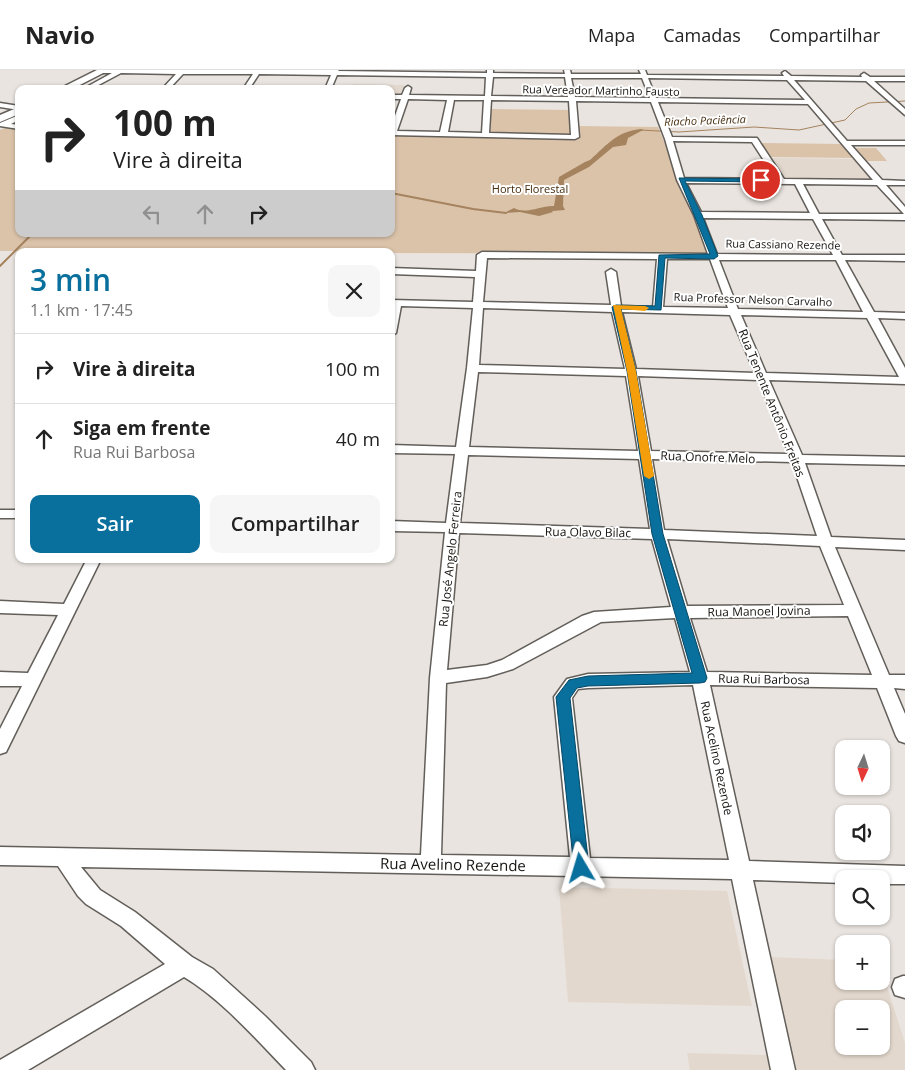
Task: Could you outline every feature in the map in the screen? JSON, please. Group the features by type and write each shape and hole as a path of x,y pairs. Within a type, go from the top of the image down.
{"highway":[{"path":"72,85 99,71"},
{"path":"0,119 15,112"}],"street":[{"path":"94,85 122,70"},
{"path":"704,70 714,86"},
{"path":"783,70 905,212"},
{"path":"859,70 905,113"},
{"path":"99,71 643,73 709,78 905,79"},
{"path":"169,85 182,71"},
{"path":"249,85 258,71"},
{"path":"330,85 335,72"},
{"path":"395,125 413,72"},
{"path":"485,135 489,73"},
{"path":"395,133 575,137 568,73"},
{"name":"Rua Tenente Antônio Freitas","path":"643,73 652,100 669,139 681,180 698,215 734,311 797,459 826,542 905,736"},
{"path":"719,93 726,104"},
{"name":"Rua Vereador Martinho Fausto","path":"395,97 652,100 726,104 810,102"},
{"path":"444,132 451,98"},
{"path":"896,104 905,105"},
{"path":"0,107 15,109"},
{"path":"15,120 3,125 15,126"},
{"path":"669,139 754,140 781,181"},
{"path":"846,143 905,143"},
{"path":"681,180 905,182"},
{"path":"797,181 905,380"},
{"path":"698,215 905,217"},
{"name":"Rua Cassiano Rezende","path":"481,256 486,254 905,258"},
{"name":"Rua José Angelo Ferreira","path":"431,863 438,678 452,529 464,451 481,256"},
{"path":"658,309 662,256"},
{"path":"395,271 480,274"},
{"name":"Rua Acelino Rezende","path":"611,272 616,307 632,371 658,534 700,678 784,1070"},
{"name":"Rua Professor Nelson Carvalho","path":"395,303 616,307 905,316"},
{"path":"472,368 905,380"},
{"name":"Rua Onofre Melo","path":"395,449 905,461"},
{"path":"0,514 15,514"},
{"name":"Rua Olavo Bilac","path":"395,526 658,534 905,545"},
{"path":"0,747 92,563"},
{"path":"0,607 70,610"},
{"name":"Rua Manoel Jovina","path":"438,678 487,671 507,665 588,620 600,616 680,612 854,610"},
{"name":"Rua Rui Barbosa","path":"581,868 563,697 573,684 588,681 700,678 905,682"},
{"path":"0,679 34,680"},
{"name":"Rua Avelino Rezende","path":"0,856 431,863 905,875"},
{"path":"63,857 85,889 128,919 184,965 204,978 257,1024 302,1070"},
{"path":"5,1070 184,965"}],"shaded area":[{"path":"353,84 404,85 401,95 395,95 395,85"},
{"path":"642,129 628,138 626,145 613,147 589,167 564,180 563,206 565,210 552,211 539,216 520,212 504,213 514,208 529,210 554,206 559,177 590,160 619,135"},
{"path":"772,158 857,159 874,181 786,179"},
{"path":"559,887 727,891 752,1006 568,1002"},
{"path":"768,957 835,960 835,990 888,990 905,1043 905,1070 792,1070"},
{"path":"687,1053 769,1055 772,1070 690,1070"}],"green space":[{"name":"Horto Florestal","path":"491,109 573,110 577,138 578,126 658,127 711,254 395,253 395,248 15,248 15,251 0,251 0,130 5,128 15,128 15,237 395,237 395,135 490,136"},
{"path":"759,143 841,144 853,158 769,157"},
{"path":"854,148 876,148 887,161 865,161"}],"waterway":[{"name":"Riacho Paciência","path":"639,130 679,132 754,127 799,130 845,120 856,109 869,103 905,101"},
{"name":"Riacho Paciência","path":"395,194 473,209 506,213"},
{"name":"Riacho Paciência","path":"18,248 29,237"},
{"name":"Riacho Paciência","path":"0,266 15,251"}],"slow traffic":[{"path":"645,308 616,307 632,371 649,476"}],"route":[{"path":"581,868 563,697 573,684 588,681 700,678 658,534 632,371 616,307 658,309 658,288 662,256 714,256 698,215 681,180 761,180"}]}
